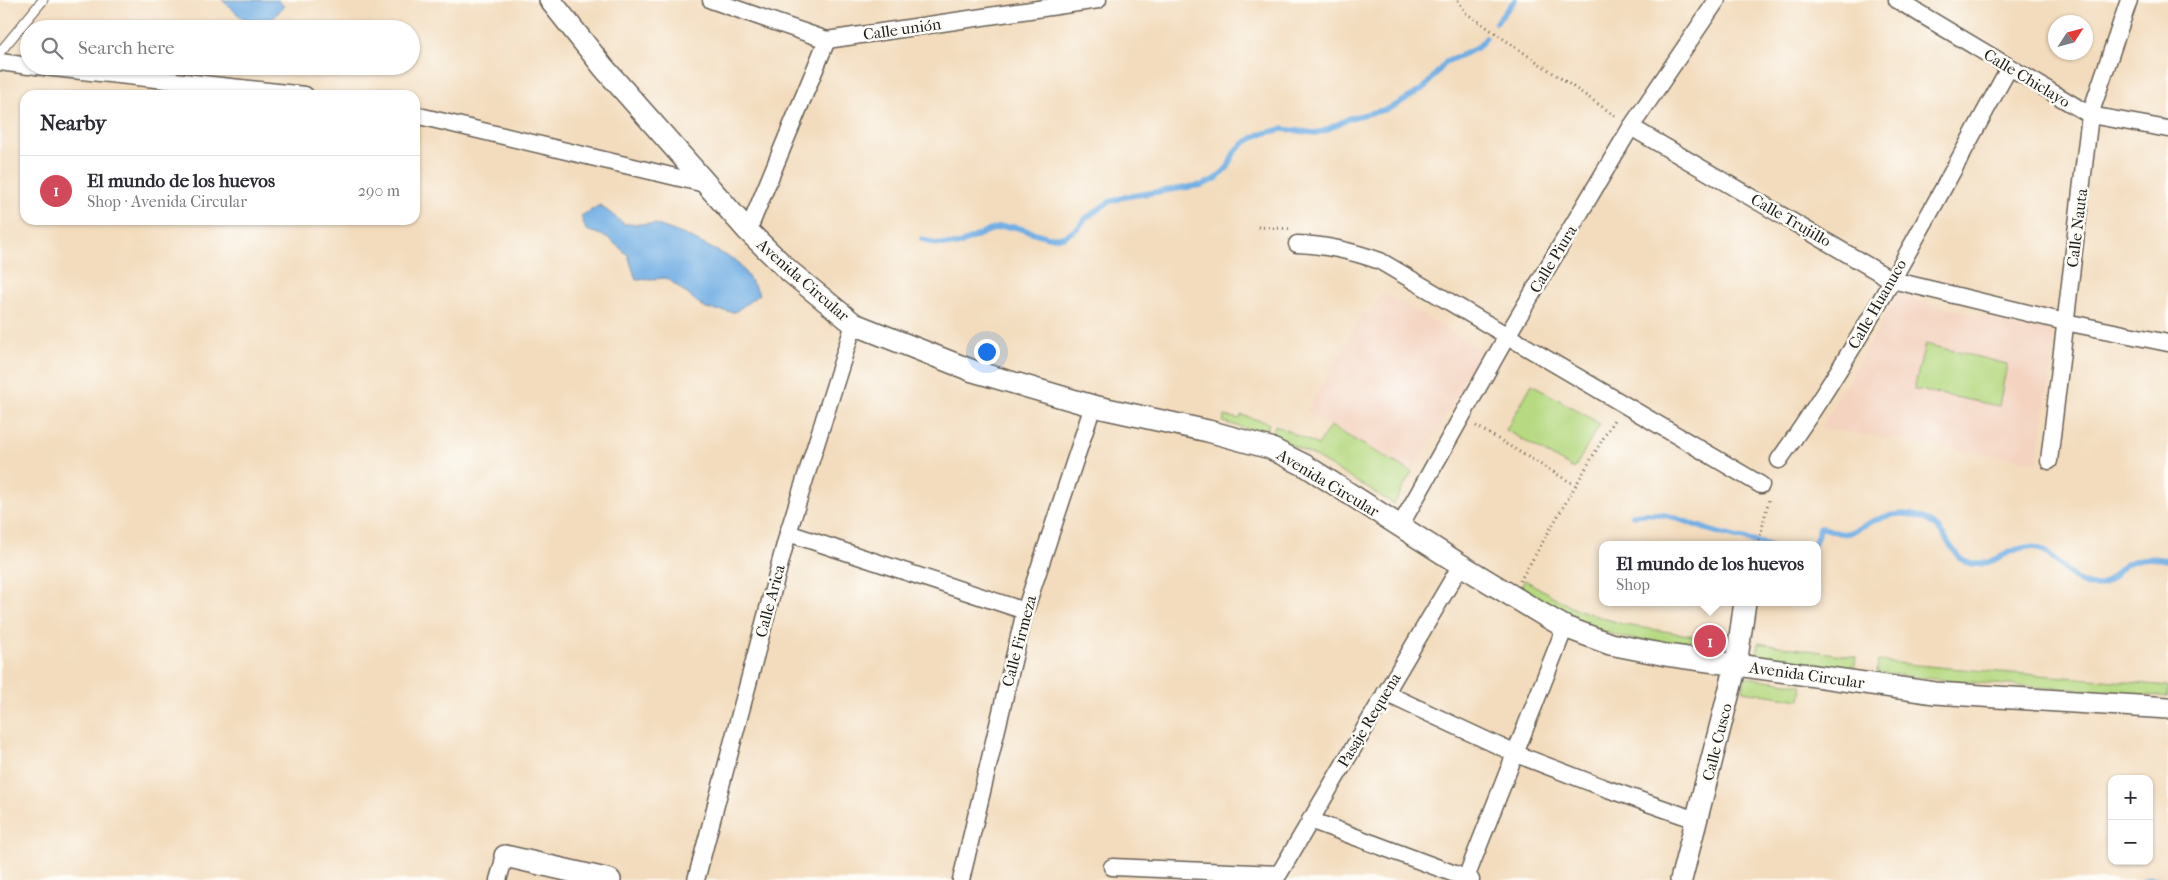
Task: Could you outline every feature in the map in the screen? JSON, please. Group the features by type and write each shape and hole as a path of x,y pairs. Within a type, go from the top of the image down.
{"street":[{"name":"Avenida Circular","path":"550,0 604,68 748,231 789,271 854,324 974,371 1093,406 1208,431 1270,448 1306,466 1461,565 1565,627 1585,636 1631,649 1935,693 2168,708"},
{"name":"Calle unión","path":"711,0 827,40 1098,0"},
{"name":"Calle Piura","path":"1400,526 1507,336 1631,127 1717,0"},
{"name":"Calle Chiclayo","path":"1897,0 2090,115 2168,129"},
{"name":"Calle Nauta","path":"2049,461 2090,115 2129,0"},
{"path":"748,231 827,40"},
{"path":"0,62 20,65"},
{"name":"Calle Huanuco","path":"1779,460 1814,412 1892,280 2009,68"},
{"path":"119,75 258,90"},
{"path":"420,116 705,184"},
{"name":"Calle Trujillo","path":"1631,127 1892,280 2066,322 2168,343"},
{"path":"1297,244 1325,245 1355,252 1380,261 1765,490"},
{"name":"Calle Arica","path":"696,880 788,533 854,324"},
{"name":"Calle Firmeza","path":"961,880 1025,611 1093,406"},
{"path":"788,533 1025,611"},
{"name":"Pasaje Requena","path":"1112,867 1279,874 1461,565"},
{"name":"Calle Cusco","path":"1681,880 1736,665 1745,606"},
{"path":"1310,820 1468,879 1565,627"},
{"path":"1385,693 1516,754 1696,820"},
{"path":"498,880 505,856 610,880"}],"lane":[{"path":"26,20 43,0"},
{"path":"0,52 20,28"}],"path":[{"path":"1458,0 1466,13 1631,127"},
{"path":"1258,227 1298,230 1297,244"},
{"path":"1518,583 1617,414"},
{"path":"1476,426 1575,485"},
{"path":"1759,541 1765,490"}],"shaded area":[{"path":"1383,292 1484,351 1412,472 1306,412 1364,311 1369,314"},
{"path":"1898,294 1927,303 2050,332 2055,339 2037,462 1821,428"}],"green space":[{"path":"1925,344 2007,364 1999,406 1914,389"},
{"path":"1532,384 1600,424 1574,469 1506,430"},
{"path":"1241,415 1269,423 1266,434 1223,422 1225,416 1240,419"},
{"path":"1275,425 1318,445 1330,426 1412,472 1394,504 1312,455 1272,436"},
{"path":"1525,580 1573,608 1625,625 1721,640 1720,652 1620,637 1568,619 1519,590"},
{"path":"1758,643 1856,657 1854,669 1756,655"},
{"path":"1878,661 2168,686 2168,697 1913,677 1877,672"},
{"path":"1745,677 1802,685 1800,700 1743,691"}],"water":[{"path":"222,0 278,0 284,6 272,20 244,20"},
{"path":"600,205 624,224 655,224 685,235 737,261 760,294 735,312 706,309 667,278 636,280 628,255 607,237 586,230 581,216"}],"waterway":[{"path":"1496,23 1515,0"},
{"path":"922,239 936,244 957,245 1001,227 1015,227 1048,237 1064,237 1109,202 1124,197 1202,185 1216,179 1228,167 1234,153 1243,144 1258,135 1282,129 1315,133 1324,131 1350,118 1388,109 1424,88 1446,62 1477,48 1486,38"},
{"path":"1815,541 1820,528 1844,534 1877,519 1901,514 1918,516 1933,524 1938,528 1955,553 1966,562 1981,564 2020,548 2037,548 2044,551 2080,582 2088,585 2101,585 2112,578 2124,566 2140,559 2157,558 2168,560"},
{"path":"1633,515 1664,515 1716,532 1753,541"},
{"path":"2145,880 2150,878 2162,880"}],"place":[{"name":"El mundo de los huevos","path":"1710,641"}]}
